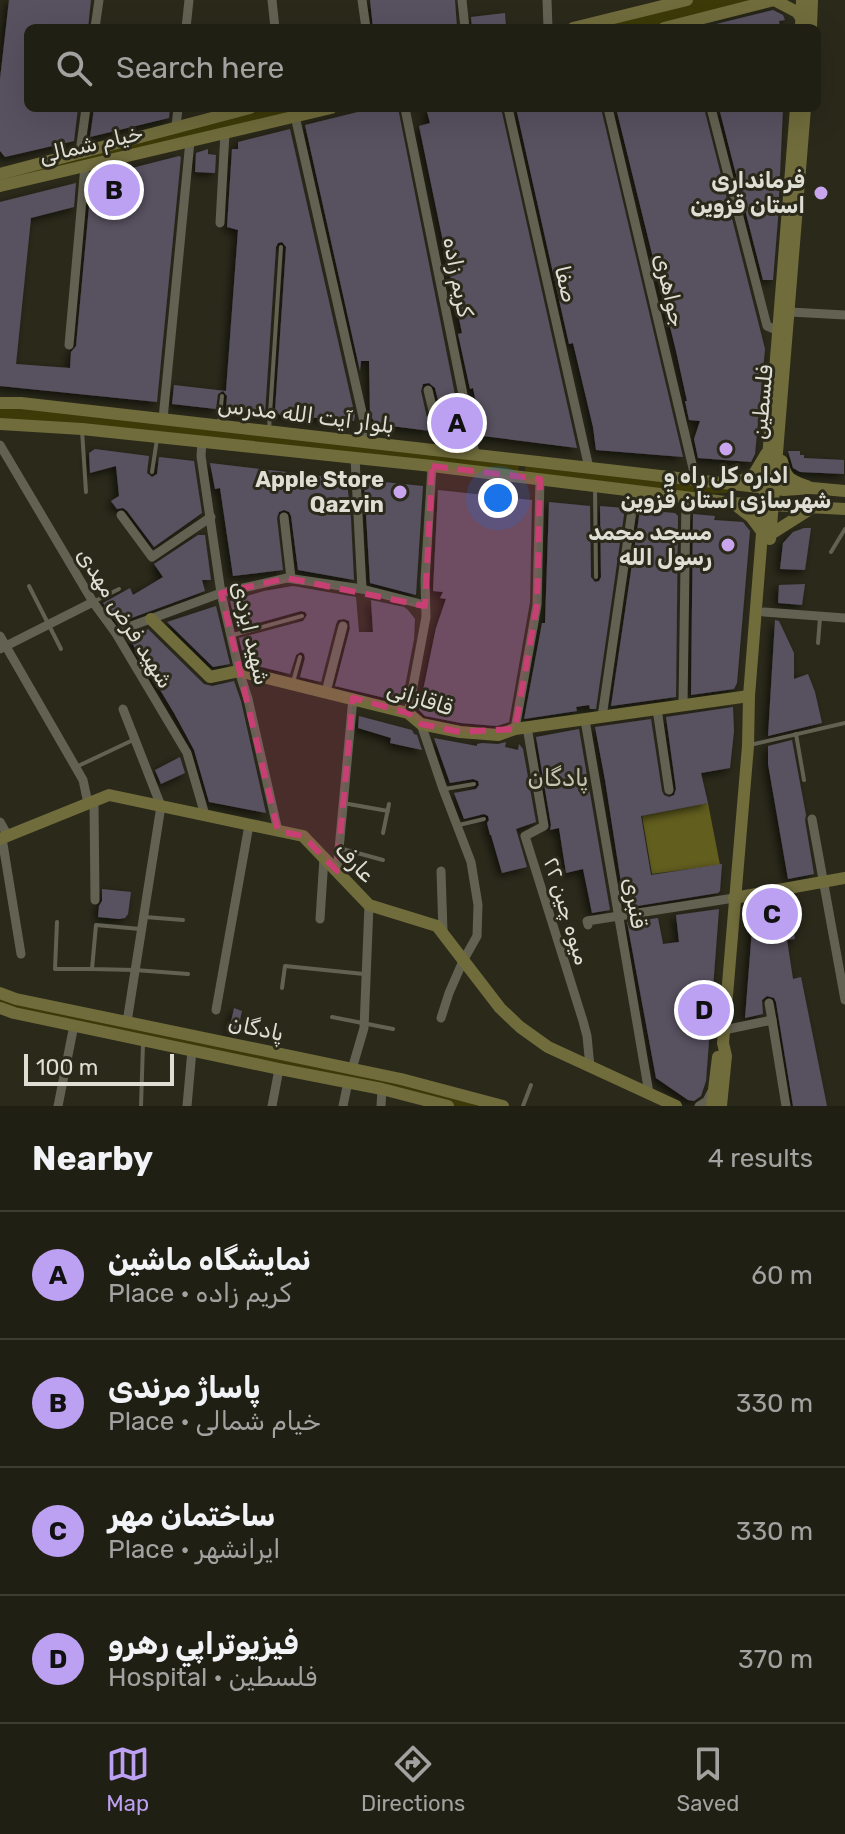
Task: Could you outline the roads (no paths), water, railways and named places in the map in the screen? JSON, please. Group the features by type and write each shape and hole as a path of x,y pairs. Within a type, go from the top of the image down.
{"main road":[{"path":"589,24 687,0"},
{"path":"692,24 774,0 797,12 803,24"},
{"path":"802,0 804,24"},
{"path":"804,24 812,0"},
{"name":"خیام شمالی","path":"0,174 234,112"},
{"name":"خیام شمالی","path":"0,186 313,112"},
{"name":"فلسطین","path":"774,447 779,331 796,112"},
{"name":"فلسطین","path":"721,1106 734,898 764,612 767,497 790,312 805,112"},
{"path":"0,161 23,166"},
{"name":"بلوار آیت الله مدرس","path":"0,403 734,485 812,508 845,509"},
{"name":"بلوار آیت الله مدرس","path":"0,427 59,426 432,466 733,503 812,488 845,491"},
{"path":"220,426 233,435 232,440 225,444"},
{"path":"734,485 754,474 774,447"},
{"path":"774,447 791,481 812,488"},
{"path":"520,477 519,468 524,460"},
{"path":"667,494 845,502"},
{"path":"733,503 767,533 812,508"},
{"name":"فلسطین","path":"748,746 749,696 767,533"},
{"name":"قاقازانی","path":"151,619 210,677 239,671 408,713 421,724 460,732 498,735 521,728 749,696"},
{"name":"عارف","path":"3,837 109,795 303,836 369,905 437,926 443,932"},
{"path":"734,898 845,878"},
{"path":"443,932 500,1008 520,1027 548,1047 676,1106"},
{"name":"پادگان","path":"0,993 350,1075 382,1089 448,1106"},
{"name":"پادگان","path":"0,1008 279,1069 401,1079 503,1106"},
{"name":"فلسطین","path":"712,1106 718,1054 724,1036"}],"street":[{"path":"96,24 99,0"},
{"path":"186,24 189,0"},
{"path":"272,0 275,24"},
{"path":"362,0 365,24"},
{"path":"462,0 465,24"},
{"path":"547,0 548,24"},
{"path":"80,152 85,112"},
{"path":"176,127 178,112"},
{"name":"کریم زاده","path":"406,112 475,454"},
{"name":"صفا","path":"509,112 589,468"},
{"name":"جواهری","path":"609,112 696,481"},
{"path":"712,112 767,326 779,331"},
{"path":"295,116 366,430 366,443"},
{"path":"220,223 225,133"},
{"path":"163,419 190,141"},
{"path":"69,345 85,166"},
{"path":"790,312 845,315"},
{"path":"428,390 443,451"},
{"name":"شهید ایزدی","path":"202,442 201,456 221,593 278,831"},
{"name":"شهید فرض مهدی","path":"0,445 187,753 205,815"},
{"path":"355,458 362,589"},
{"path":"408,713 426,617 425,580 432,466"},
{"path":"521,728 537,605 540,479"},
{"path":"602,717 635,490"},
{"path":"683,705 686,497"},
{"path":"121,515 152,557 211,517"},
{"path":"284,517 291,578"},
{"path":"115,632 221,593 291,578 362,589 425,605"},
{"path":"3,647 93,602"},
{"path":"764,612 845,618"},
{"path":"326,692 343,626"},
{"path":"0,636 3,647 83,780 91,802 95,900"},
{"path":"337,871 353,698"},
{"path":"123,709 161,806 127,1022"},
{"path":"657,709 669,790"},
{"name":"قنبری","path":"585,720 649,1093"},
{"path":"421,724 471,862 478,905 477,936 463,961 441,1018"},
{"name":"۲۲ میوه چین","path":"521,728 544,826 525,836 583,1021 590,1067"},
{"path":"812,819 845,1000"},
{"path":"0,822 21,954"},
{"path":"216,1010 249,825"},
{"path":"320,919 324,858"},
{"path":"441,871 443,932"},
{"path":"588,925 587,921 619,915 734,898"},
{"path":"343,1106 364,1024 369,905"},
{"path":"769,1003 786,1106"},
{"path":"724,1036 772,1020"},
{"path":"58,1106 74,1025"},
{"path":"187,1106 192,1050"},
{"path":"272,1106 279,1069"},
{"path":"699,1106 707,1101 714,1087"},
{"path":"381,1106 382,1089"}],"lane":[{"path":"269,432 281,247"},
{"path":"220,426 222,396"},
{"path":"82,429 86,492"},
{"path":"152,472 157,437"},
{"path":"595,486 596,577"},
{"path":"831,552 845,529"},
{"path":"29,586 61,649"},
{"path":"93,602 119,589"},
{"path":"231,636 302,616"},
{"path":"818,643 820,616"},
{"path":"292,684 300,657"},
{"path":"748,746 845,723"},
{"path":"796,734 804,780"},
{"path":"75,767 135,739"},
{"path":"443,789 474,784"},
{"path":"343,803 388,811"},
{"path":"383,833 389,804"},
{"path":"457,825 484,819"},
{"path":"339,848 383,860"},
{"path":"144,917 183,920"},
{"path":"57,922 55,969 188,974"},
{"path":"92,969 96,925 142,929"},
{"path":"282,988 285,966 366,975"},
{"path":"332,1017 393,1029"},
{"path":"141,1106 144,1039"},
{"path":"523,1106 531,1085"}],"place":[{"name":"پاساژ مرندی","path":"114,190"},
{"name":"فرمانداری استان قزوین","path":"821,193"},
{"name":"نمایشگاه ماشین","path":"457,423"},
{"name":"اداره کل راه و شهرسازی استان قزوین","path":"726,449"},
{"name":"Apple Store Qazvin","path":"400,492"},
{"name":"مسجد محمد رسول الله","path":"728,545"},
{"name":"ساختمان مهر","path":"772,914"},
{"name":"فيزيوتراپي رهرو","path":"704,1010"}],"district":[{"name":"پادگان","path":"558,778"}]}
